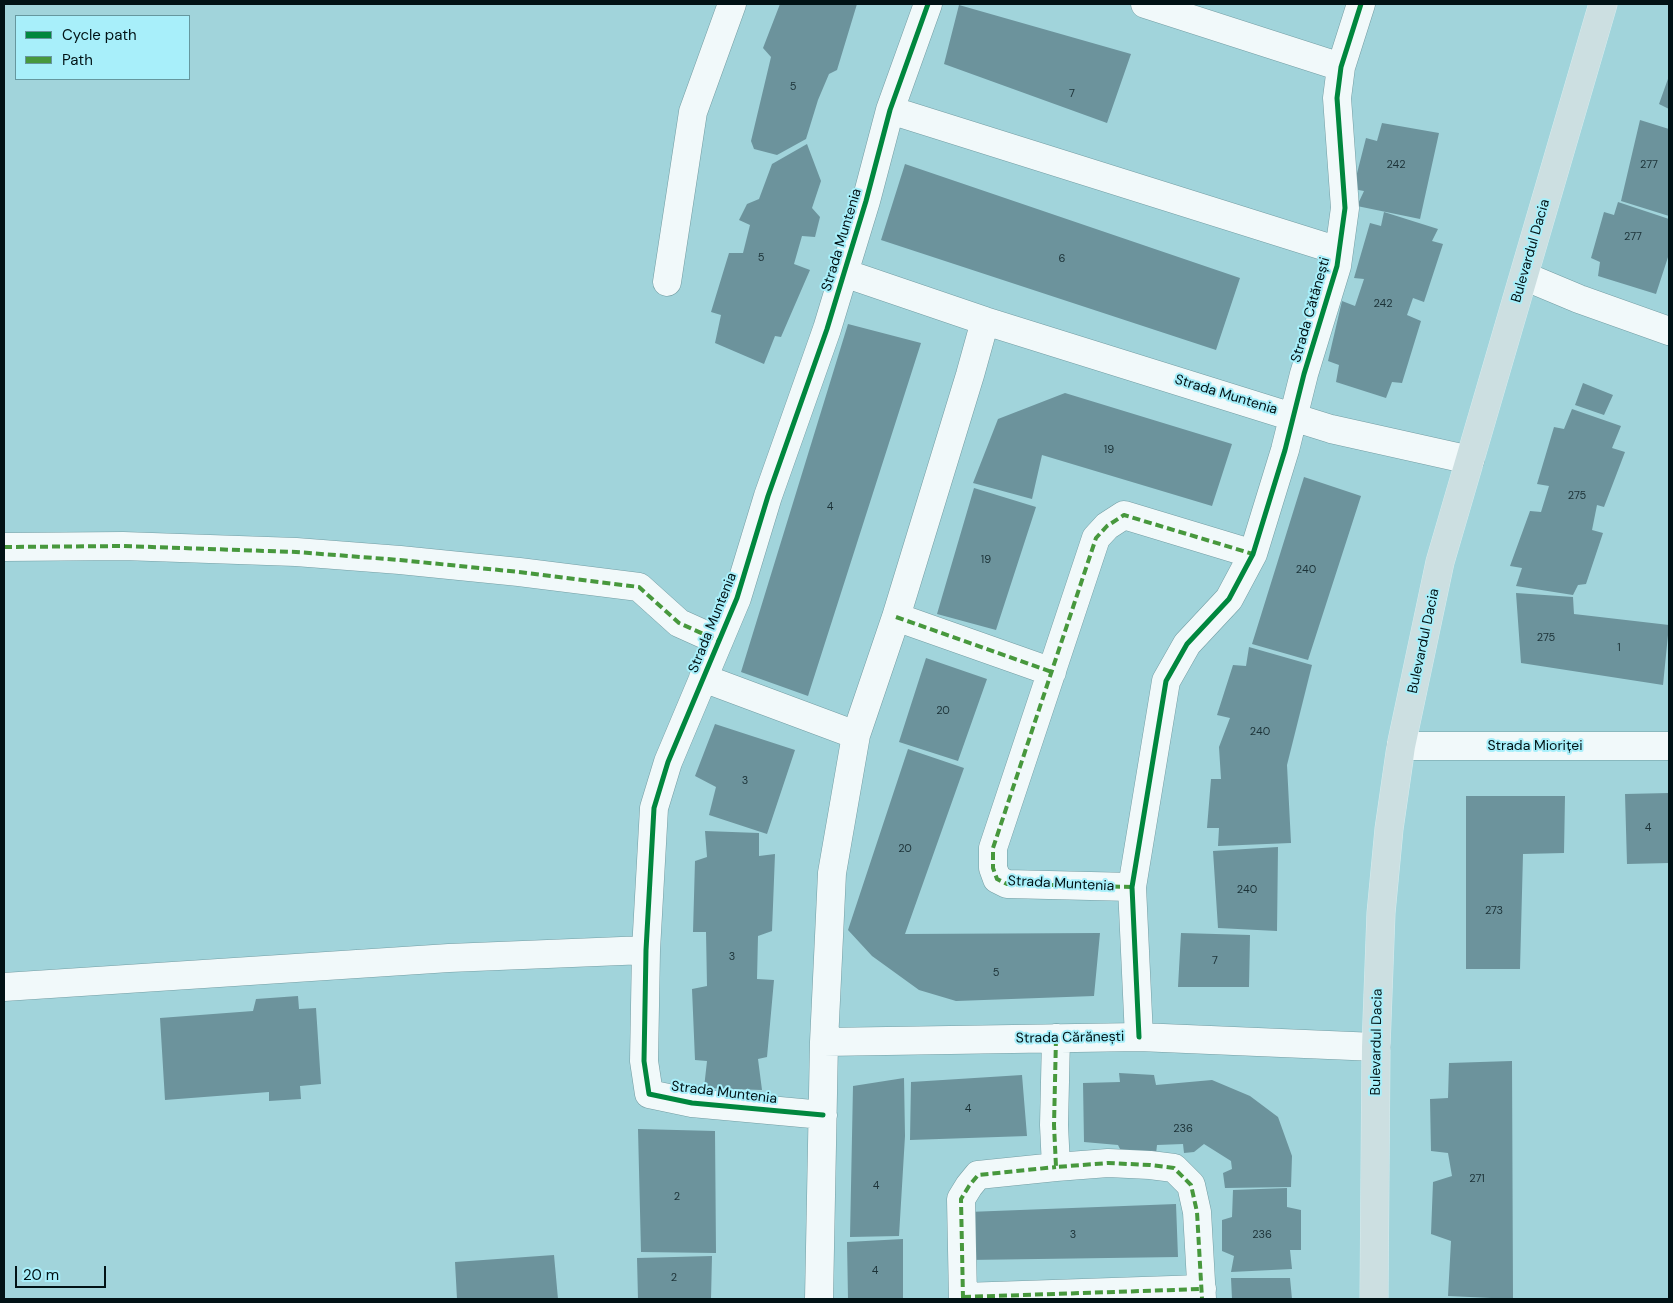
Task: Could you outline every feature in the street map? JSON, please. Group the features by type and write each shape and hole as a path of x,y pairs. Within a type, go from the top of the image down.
{"main road":[{"name":"Bulevardul Dacia","path":"1374,1299 1376,1047 1381,913 1389,829 1401,746 1440,562 1603,4"}],"street":[{"path":"667,282 693,112 732,4"},
{"name":"Strada Muntenia","path":"824,1115 692,1103 649,1094 644,1061 646,950 654,808 668,762 737,598 768,496 844,274 890,110 928,4"},
{"name":"Strada Cătănești","path":"1139,1036 1132,887 1166,681 1187,644 1229,599 1253,554 1285,450 1304,374 1338,266 1345,208 1337,98 1340,67 1361,4"},
{"path":"1152,5 1340,67"},
{"path":"890,110 1339,251"},
{"name":"Strada Muntenia","path":"844,274 985,321 1332,429 1470,460"},
{"path":"1524,276 1579,299 1669,331"},
{"path":"819,1299 824,1042 832,872 856,735 896,617 985,321"},
{"name":"Strada Muntenia","path":"1132,887 1006,884 997,879 993,868 993,848 1096,538 1107,526 1124,515 1253,554"},
{"path":"4,547 122,546 296,552 519,572 639,587 679,623 719,641"},
{"path":"896,617 1052,672"},
{"path":"704,678 856,735"},
{"name":"Strada Mioriței","path":"1401,746 1669,746"},
{"path":"4,987 449,958 646,950"},
{"name":"Strada Cărănești","path":"824,1042 1139,1036 1376,1047"},
{"path":"1056,1038 1054,1125 1056,1168"},
{"path":"1108,1163 1150,1164 1174,1168 1191,1185 1197,1212 1202,1294 963,1298 961,1200 978,1175 1108,1163"}],"building":[{"path":"780,4 857,4 837,70 829,74 818,100 806,139 777,155 754,149 751,141 771,57 763,48"},
{"path":"959,5 1131,54 1107,123 944,64"},
{"path":"1669,76 1669,109 1659,104"},
{"path":"1640,120 1669,129 1669,216 1621,201"},
{"path":"1382,123 1439,133 1420,219 1357,206 1364,191 1353,189 1366,138 1377,141"},
{"path":"807,144 821,181 812,208 820,217 815,237 802,236 794,264 810,270 781,337 775,336 764,364 715,343 721,315 711,312 729,253 743,253 750,225 739,220 747,204 759,199 772,164"},
{"path":"905,164 1240,278 1216,350 881,240"},
{"path":"1618,202 1669,219 1669,254 1656,294 1598,276 1600,262 1591,258 1604,212 1614,215"},
{"path":"1384,212 1438,229 1432,241 1443,244 1424,302 1413,298 1407,315 1421,321 1402,383 1392,382 1386,398 1336,382 1339,365 1328,361 1342,301 1355,306 1364,279 1354,278 1370,223 1381,226"},
{"path":"848,324 921,343 808,696 741,672"},
{"path":"1583,383 1613,395 1604,415 1575,405"},
{"path":"1065,393 1232,444 1212,506 1042,455 1032,499 973,483 998,419"},
{"path":"1572,409 1621,426 1612,448 1625,452 1604,507 1597,505 1592,530 1603,533 1586,584 1578,585 1573,595 1516,586 1522,568 1510,566 1530,511 1541,512 1549,486 1537,484 1554,427 1564,429"},
{"path":"1304,477 1361,496 1308,660 1252,644"},
{"path":"974,488 1036,507 996,630 937,614"},
{"path":"1516,593 1573,597 1574,614 1669,625 1663,685 1521,663"},
{"path":"1249,647 1312,665 1287,765 1291,843 1218,846 1219,828 1207,828 1211,779 1221,779 1219,747 1230,718 1217,715 1233,665 1246,666"},
{"path":"926,658 987,679 958,761 899,742"},
{"path":"715,724 795,750 767,834 709,815 716,787 695,776"},
{"path":"908,749 964,768 905,934 1100,933 1094,996 956,1001 919,990 872,956 848,930"},
{"path":"1669,793 1669,863 1627,864 1625,794"},
{"path":"1466,796 1565,796 1564,853 1523,854 1520,969 1466,969"},
{"path":"705,831 759,833 759,856 775,854 772,931 758,936 757,979 774,980 767,1057 758,1059 762,1090 704,1088 707,1061 695,1060 692,989 707,986 706,932 693,932 695,861 707,857"},
{"path":"1278,847 1277,931 1218,928 1213,851"},
{"path":"1181,933 1250,935 1249,987 1178,987"},
{"path":"298,996 299,1009 316,1008 321,1084 300,1086 301,1099 269,1101 269,1092 165,1100 160,1018 253,1011 256,999"},
{"path":"1512,1061 1513,1299 1448,1296 1451,1241 1431,1234 1433,1182 1452,1176 1448,1153 1431,1151 1430,1099 1448,1098 1449,1063"},
{"path":"1119,1073 1154,1075 1156,1085 1212,1080 1250,1096 1278,1117 1292,1156 1291,1187 1225,1188 1223,1173 1232,1169 1231,1161 1204,1144 1194,1152 1184,1153 1183,1144 1157,1145 1156,1154 1121,1151 1118,1145 1084,1142 1083,1083 1120,1082"},
{"path":"1022,1075 1027,1136 910,1140 911,1082"},
{"path":"904,1078 905,1136 899,1236 850,1237 853,1086"},
{"path":"638,1129 715,1131 716,1253 641,1252"},
{"path":"1287,1188 1287,1207 1301,1210 1301,1250 1290,1250 1292,1269 1231,1272 1234,1256 1222,1251 1222,1220 1232,1217 1233,1190"},
{"path":"1176,1204 1178,1257 968,1260 968,1212"},
{"path":"903,1239 903,1299 848,1299 847,1242"},
{"path":"554,1255 558,1299 457,1299 455,1262"},
{"path":"712,1256 711,1299 638,1299 637,1258"},
{"path":"1231,1278 1290,1278 1292,1299 1232,1299"}],"marked path":[{"path":"1132,887 1007,884 997,879 993,868 993,848 1096,538 1107,526 1124,515 1253,554"},
{"path":"4,547 123,546 296,552 519,572 639,587 679,623 719,641"},
{"path":"896,617 1052,672"},
{"path":"1056,1038 1054,1125 1056,1167 1108,1163 1174,1168 1191,1185 1197,1212 1202,1299"},
{"path":"963,1299 961,1199 969,1186 978,1175 1056,1167"},
{"path":"963,1297 1202,1289"}],"cycle path":[{"path":"823,1115 692,1103 649,1094 644,1061 646,950 654,808 668,762 737,598 768,496 827,329 866,201 890,110 928,4"},
{"path":"1139,1037 1132,887 1166,681 1187,644 1229,599 1253,554 1285,450 1304,374 1337,266 1345,208 1337,98 1341,67 1361,4"}]}
